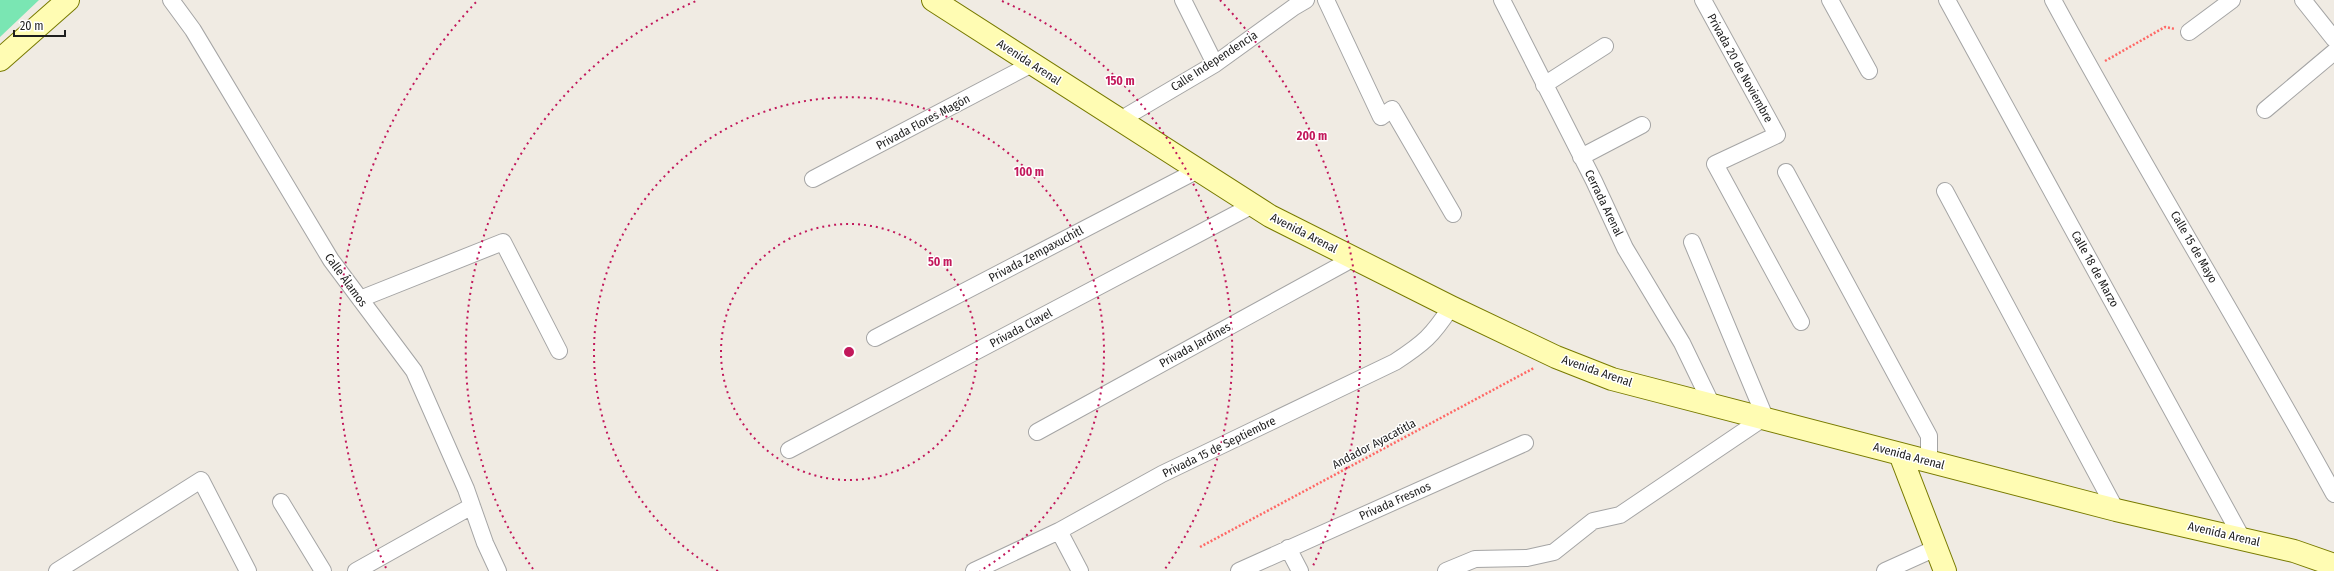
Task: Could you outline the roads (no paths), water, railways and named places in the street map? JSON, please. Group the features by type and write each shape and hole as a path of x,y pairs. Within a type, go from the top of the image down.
{"main road":[{"path":"0,60 68,0"},
{"name":"Avenida Arenal","path":"933,0 1270,216 1451,307 1556,357 1612,379 1711,403 1929,462 2116,510 2294,551 2334,565"},
{"path":"1900,454 1944,571"}],"street":[{"name":"Calle Álamos","path":"171,0 193,30 331,260 414,371 498,571"},
{"path":"1183,0 1215,64"},
{"path":"1326,0 1381,117 1392,110 1453,214"},
{"name":"Cerrada Arenal","path":"1502,0 1544,86 1581,156 1625,248 1682,343 1711,403"},
{"name":"Privada 20 de Noviembre","path":"1703,0 1777,135 1715,164 1801,322"},
{"path":"1830,0 1869,71"},
{"name":"Calle 18 de Marzo","path":"1947,0 2242,538"},
{"name":"Calle 15 de Mayo","path":"2053,0 2090,69 2270,377 2334,494"},
{"path":"2189,32 2232,0"},
{"path":"2303,0 2332,33"},
{"name":"Calle Independencia","path":"1120,120 1215,64 1297,2"},
{"path":"1544,86 1605,46"},
{"path":"2265,110 2334,52"},
{"name":"Privada Flores Magón","path":"813,179 1032,64"},
{"path":"1581,156 1642,125"},
{"name":"Privada Zempaxuchitl","path":"875,338 1198,170"},
{"path":"1786,172 1929,436 1929,462"},
{"path":"1945,191 2116,510"},
{"name":"Privada Clavel","path":"789,450 1254,205"},
{"path":"360,299 503,242 559,351"},
{"path":"1446,571 1475,559 1527,558 1554,552 1594,521 1620,515 1765,418 1692,242"},
{"name":"Privada Jardines","path":"1037,432 1354,258"},
{"name":"Privada 15 de Septiembre","path":"974,571 1059,531 1162,474 1395,362 1419,346 1434,333 1451,307"},
{"name":"Privada Fresnos","path":"1239,571 1525,443"},
{"path":"57,571 201,480 248,571"},
{"path":"281,502 323,571"},
{"path":"356,571 472,506"},
{"path":"1059,531 1080,571"},
{"path":"1288,548 1300,571"},
{"path":"1885,571 1936,548"}]}
